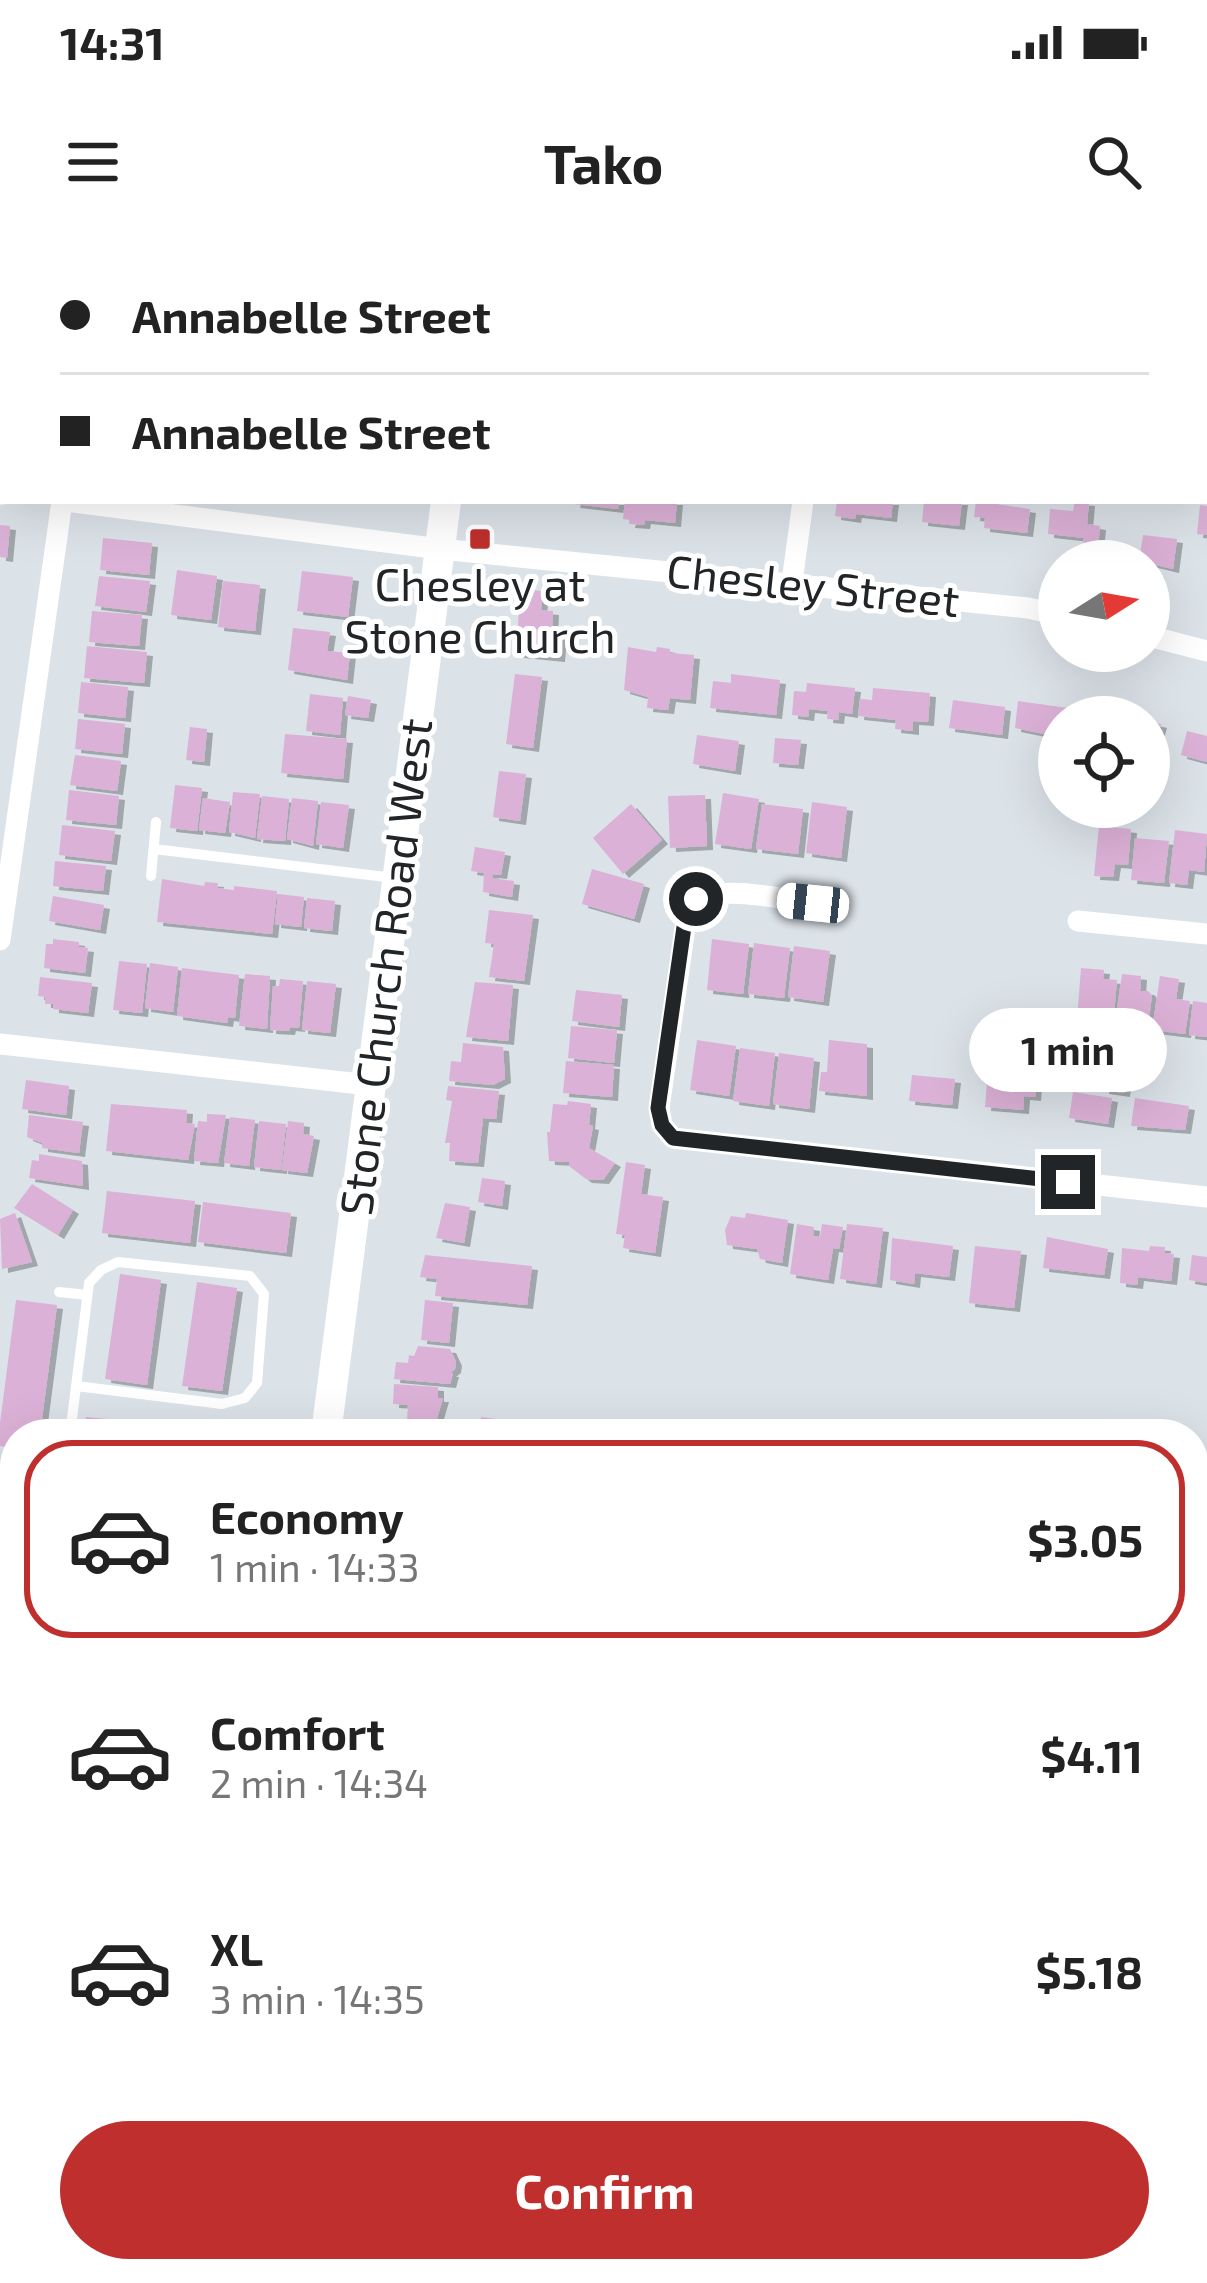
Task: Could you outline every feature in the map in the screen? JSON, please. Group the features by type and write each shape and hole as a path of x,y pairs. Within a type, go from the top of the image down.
{"main road":[{"name":"Stone Church Road West","path":"328,1419 446,504"}],"street":[{"path":"0,940 64,504"},
{"name":"Chesley Street","path":"88,504 440,549 1038,611"},
{"path":"792,582 803,504"},
{"path":"1170,641 1207,651"},
{"path":"813,903 719,892 698,896 688,907 658,1108 662,1125 673,1138 1207,1197"},
{"path":"1078,921 1207,934"},
{"path":"0,1044 370,1084"}],"lane":[{"path":"151,876 156,822"},
{"path":"154,849 397,879"},
{"path":"72,1419 87,1295 89,1283 101,1270 118,1262 250,1276 264,1294 257,1383 245,1398 222,1403 76,1386"},
{"path":"59,1292 87,1295"}],"building":[{"path":"574,504 619,504 618,509"},
{"path":"625,504 677,504 675,523 645,520 644,525 629,524 630,520 623,519"},
{"path":"837,504 893,504 891,518 835,516"},
{"path":"924,504 962,504 959,526 922,522"},
{"path":"976,504 1030,509 1027,533 984,528 985,518 974,517"},
{"path":"1074,504 1089,504 1087,524 1100,526 1099,540 1048,534 1050,509 1073,511"},
{"path":"1200,505 1207,506 1207,535 1197,534"},
{"path":"0,525 10,526 7,558 0,557"},
{"path":"1143,535 1177,539 1173,569 1170,540 1142,540"},
{"path":"103,538 152,543 149,575 100,570"},
{"path":"177,570 217,576 211,620 171,615"},
{"path":"302,571 353,577 348,617 297,611"},
{"path":"99,576 150,581 146,612 95,606"},
{"path":"223,581 260,585 255,631 218,627"},
{"path":"521,589 543,591 541,610 553,611 552,632 561,633 559,658 518,654 521,627 516,605"},
{"path":"92,611 142,615 139,646 89,642"},
{"path":"293,628 330,632 327,651 350,653 347,680 288,670"},
{"path":"87,646 147,652 144,683 84,678"},
{"path":"628,647 694,655 690,700 670,698 668,710 647,708 648,697 624,690"},
{"path":"515,674 542,677 533,748 506,744"},
{"path":"731,674 780,680 776,715 710,708 713,681 731,683"},
{"path":"81,682 128,687 125,718 78,713"},
{"path":"807,683 855,688 852,714 839,712 838,720 827,719 828,711 809,709 808,717 792,715 794,691 806,692"},
{"path":"873,688 930,693 928,722 913,721 913,731 895,729 896,720 858,716 860,699 872,700"},
{"path":"310,694 343,698 340,735 306,731"},
{"path":"348,696 371,700 368,718 345,715"},
{"path":"953,700 1005,707 1002,735 949,728"},
{"path":"1018,701 1038,704 1038,733 1015,728"},
{"path":"78,719 125,724 122,754 75,749"},
{"path":"190,727 207,729 204,762 186,760"},
{"path":"1187,731 1207,736 1207,762 1181,755"},
{"path":"285,734 347,739 343,779 281,773"},
{"path":"697,735 739,741 735,771 693,764"},
{"path":"775,738 801,740 798,765 773,763"},
{"path":"75,755 121,761 117,791 70,785"},
{"path":"499,771 526,774 520,821 493,817"},
{"path":"175,785 202,788 197,831 170,828"},
{"path":"69,790 119,796 116,825 66,820"},
{"path":"233,792 260,794 255,838 229,832"},
{"path":"723,793 759,799 751,849 715,844"},
{"path":"705,795 707,846 670,848 668,796"},
{"path":"262,796 289,799 285,841 257,839"},
{"path":"203,798 230,802 225,833 199,830"},
{"path":"292,798 318,801 313,846 287,839"},
{"path":"321,802 349,805 343,848 316,844"},
{"path":"812,802 847,807 841,858 806,853"},
{"path":"631,804 662,840 623,874 593,838"},
{"path":"762,804 803,809 798,854 756,849"},
{"path":"62,825 115,831 111,861 59,855"},
{"path":"1099,828 1131,829 1128,865 1115,864 1113,877 1094,876"},
{"path":"1175,830 1207,834 1204,872 1189,870 1187,885 1169,883"},
{"path":"1135,838 1169,841 1164,883 1131,880"},
{"path":"475,847 505,852 501,875 492,878 514,881 512,897 483,892 484,873 471,871"},
{"path":"55,861 106,866 103,891 53,886"},
{"path":"592,869 644,884 634,919 582,904"},
{"path":"162,879 277,891 272,934 157,922"},
{"path":"278,894 304,897 301,927 275,924"},
{"path":"53,896 104,905 100,930 49,921"},
{"path":"307,898 335,901 332,931 304,928"},
{"path":"489,910 533,915 524,981 489,977 494,944 485,943"},
{"path":"53,939 88,948 85,973 44,968 46,944 53,944"},
{"path":"712,939 749,944 743,994 707,990"},
{"path":"754,943 790,948 784,998 748,994"},
{"path":"794,946 830,951 823,1002 788,997"},
{"path":"119,961 147,964 142,1013 113,1010"},
{"path":"150,963 178,967 173,1012 145,1008"},
{"path":"182,968 239,975 235,1018 228,1017 227,1023 177,1016"},
{"path":"1081,968 1104,970 1103,979 1117,980 1113,1025 1077,1020"},
{"path":"245,974 270,976 267,1029 239,1026"},
{"path":"1122,974 1141,976 1140,991 1152,995 1148,1027 1115,1023"},
{"path":"1160,976 1179,979 1176,999 1190,1001 1185,1034 1152,1030"},
{"path":"40,977 92,983 88,1013 45,1004 45,997 38,996"},
{"path":"280,979 303,981 299,1028 289,1031 270,1030 273,986 279,986"},
{"path":"307,981 336,984 330,1033 302,1030"},
{"path":"475,982 513,985 508,1041 466,1037"},
{"path":"576,990 622,995 619,1027 572,1021"},
{"path":"1193,1001 1207,1003 1207,1037 1189,1035"},
{"path":"571,1026 617,1030 614,1063 568,1058"},
{"path":"697,1040 736,1046 729,1096 690,1090"},
{"path":"829,1040 867,1044 867,1096 819,1091 821,1072 827,1072"},
{"path":"463,1043 503,1047 505,1079 493,1085 449,1081 451,1061 461,1062"},
{"path":"740,1048 775,1053 769,1106 733,1101"},
{"path":"779,1053 814,1058 809,1109 773,1104"},
{"path":"566,1061 614,1065 612,1097 563,1093"},
{"path":"1106,1067 1127,1070 1124,1093 1103,1090"},
{"path":"1012,1070 1037,1072 1035,1097 1024,1096 1023,1110 985,1107 987,1081 1011,1083"},
{"path":"912,1075 955,1079 952,1105 909,1101"},
{"path":"26,1080 69,1086 66,1115 22,1109"},
{"path":"448,1086 499,1091 496,1119 483,1118 478,1163 449,1161 450,1143 445,1143 452,1101 446,1100"},
{"path":"1073,1092 1112,1098 1108,1124 1069,1118"},
{"path":"1135,1098 1189,1106 1185,1130 1131,1126"},
{"path":"568,1101 591,1104 589,1148 615,1163 603,1180 586,1179 569,1162 549,1161 547,1132 553,1104 567,1105"},
{"path":"111,1104 187,1110 186,1123 195,1124 188,1160 106,1151"},
{"path":"207,1114 226,1115 218,1163 194,1161 198,1121 207,1122"},
{"path":"29,1115 83,1122 79,1153 42,1148 42,1143 27,1137"},
{"path":"230,1117 255,1120 249,1166 224,1163"},
{"path":"259,1121 286,1124 281,1170 254,1167"},
{"path":"288,1121 304,1123 303,1134 314,1136 307,1173 282,1170"},
{"path":"39,1154 82,1161 83,1186 29,1178 32,1160 39,1161"},
{"path":"626,1162 645,1165 641,1194 663,1197 655,1253 623,1248 625,1235 616,1234"},
{"path":"482,1178 505,1181 502,1206 478,1202"},
{"path":"32,1184 73,1210 58,1235 14,1208"},
{"path":"107,1191 195,1201 190,1243 102,1233"},
{"path":"203,1202 291,1213 286,1253 198,1242"},
{"path":"445,1203 470,1207 464,1243 436,1238"},
{"path":"15,1213 32,1262 2,1269 0,1219"},
{"path":"746,1213 788,1220 782,1263 760,1259 757,1249 727,1245 725,1230 731,1216 745,1218"},
{"path":"797,1224 814,1227 813,1236 820,1237 822,1224 843,1227 839,1249 833,1248 828,1280 790,1274"},
{"path":"847,1224 883,1228 876,1284 840,1279"},
{"path":"1047,1237 1108,1249 1104,1275 1043,1268"},
{"path":"892,1238 953,1246 949,1277 915,1273 914,1284 890,1280"},
{"path":"975,1246 1021,1251 1014,1308 969,1303"},
{"path":"1150,1246 1165,1247 1164,1253 1174,1254 1171,1281 1138,1277 1137,1285 1120,1283 1122,1248 1149,1251"},
{"path":"425,1255 532,1266 527,1305 435,1296 437,1279 420,1277"},
{"path":"1192,1255 1207,1257 1207,1283 1189,1280"},
{"path":"120,1274 161,1280 147,1385 105,1379"},
{"path":"197,1282 237,1288 222,1391 182,1386"},
{"path":"16,1300 57,1305 42,1419 1,1419"},
{"path":"425,1300 453,1303 449,1343 421,1340"},
{"path":"418,1346 450,1349 456,1362 450,1384 394,1379 396,1362 408,1363"},
{"path":"394,1384 438,1387 438,1398 443,1398 437,1419 407,1419 408,1405 393,1404"}],"place":[{"name":"Chesley at Stone Church","path":"480,539"}],"route":[{"path":"696,899 686,914 658,1108 662,1125 673,1138 1068,1182"}]}
